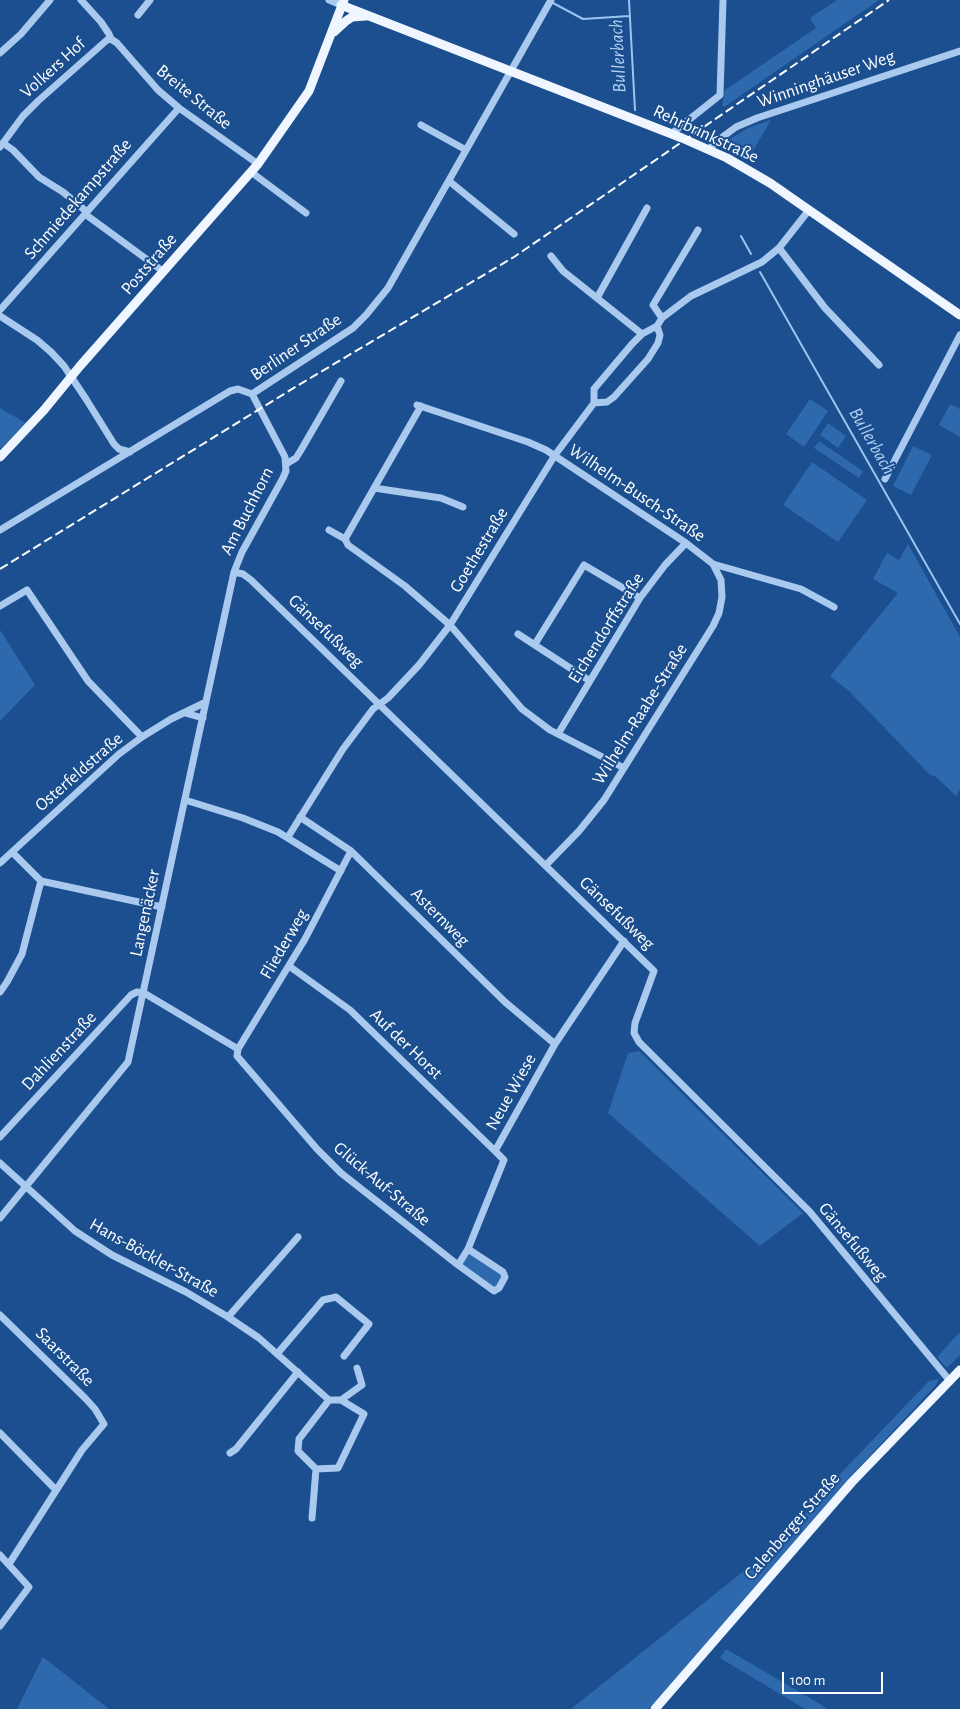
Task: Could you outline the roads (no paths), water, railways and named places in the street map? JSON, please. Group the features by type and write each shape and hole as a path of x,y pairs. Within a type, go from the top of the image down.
{"main road":[{"name":"Rehrbrinkstraße","path":"343,2 367,16 709,149 755,173 960,314"},
{"name":"Poststraße","path":"0,457 258,164 309,91 343,2"},
{"path":"329,38 341,23 352,17 367,16"},
{"name":"Calenberger Straße","path":"655,1709 852,1482 960,1370"}],"street":[{"path":"0,53 21,34 50,0"},
{"name":"Breite Straße","path":"81,0 110,34 111,39 117,43 151,84 178,108 258,164"},
{"path":"138,15 150,0"},
{"name":"Rehrbrinkstraße","path":"329,0 343,2"},
{"path":"671,134 720,95 723,0"},
{"name":"Berliner Straße","path":"0,530 230,391 238,389 252,394 317,353 353,328 366,316 388,288 549,3"},
{"name":"Volkers Hof","path":"2,142 38,101 107,40 111,39"},
{"name":"Winninghäuser Weg","path":"709,149 736,127 758,118 960,50"},
{"name":"Schmiedekampstraße","path":"0,310 178,108"},
{"path":"421,126 466,150"},
{"path":"2,142 13,150 38,177 63,192 86,213 164,272"},
{"path":"251,172 306,213"},
{"path":"449,181 514,234"},
{"path":"597,298 647,208"},
{"name":"Goethestraße","path":"288,837 343,749 373,710 419,665 450,626 555,455 594,403 594,389 642,334 657,326 662,318 691,296 762,262 779,248 809,210"},
{"path":"662,318 653,305 698,230"},
{"path":"779,248 824,308 879,365"},
{"path":"551,256 563,271 642,334"},
{"path":"0,316 37,340 51,352 71,377 114,444 119,449 130,452"},
{"name":"Goethestraße","path":"594,403 607,402 623,387 656,349 660,335 657,326"},
{"path":"885,479 960,334"},
{"name":"Am Buchhorn","path":"286,464 296,458 341,381"},
{"name":"Am Buchhorn","path":"234,572 242,552 283,478 286,464 281,447 252,394"},
{"name":"Wilhelm-Busch-Straße","path":"374,488 419,406 528,442 555,455 714,564 801,589 834,607"},
{"path":"345,539 374,488 441,498 464,507"},
{"path":"329,530 345,539 348,545 406,586 450,626 522,709 550,730 624,768"},
{"name":"Eichendorffstraße","path":"558,734 640,598 665,565 686,543"},
{"name":"Wilhelm-Raabe-Straße","path":"546,865 604,800 713,626 719,613 722,596 721,580 714,564"},
{"path":"534,644 584,565 640,598"},
{"name":"Langenäcker","path":"0,1218 128,1062 234,572"},
{"name":"Gänsefußweg","path":"234,572 243,574 251,580 654,970 635,1023 634,1033 639,1042 810,1212 950,1380"},
{"path":"0,606 28,590 88,681 142,737"},
{"path":"518,634 590,681"},
{"name":"Osterfeldstraße","path":"0,863 102,769 142,737 171,719 206,702"},
{"path":"184,713 203,718"},
{"path":"185,800 243,818 288,837 341,870"},
{"name":"Asternweg","path":"300,817 351,851 505,1002 555,1044"},
{"name":"Fliederweg","path":"238,1049 289,966 351,851"},
{"path":"12,852 41,881 162,907"},
{"path":"0,992 22,954 41,881"},
{"name":"Neue Wiese","path":"458,1265 468,1249 504,1160 495,1151 555,1044 624,941"},
{"name":"Auf der Horst","path":"289,966 350,1010 495,1151"},
{"name":"Dahlienstraße","path":"0,1137 131,994 137,992 144,993"},
{"path":"144,993 238,1049"},
{"name":"Glück-Auf-Straße","path":"238,1049 237,1056 317,1149 341,1173 458,1265 494,1291 500,1288 506,1277 503,1272 468,1249"},
{"name":"Hans-Böckler-Straße","path":"0,1163 75,1231 112,1255 186,1292 228,1317 259,1338 328,1400"},
{"path":"228,1317 298,1237"},
{"path":"277,1354 323,1300 336,1297 369,1324 344,1356"},
{"name":"Saarstraße","path":"0,1315 85,1398 95,1409 104,1424 82,1450 56,1490"},
{"path":"341,1400 362,1385 357,1368"},
{"path":"230,1453 236,1449 298,1372"},
{"path":"328,1400 341,1400 364,1414 338,1468 316,1469 298,1451 299,1439 328,1400"},
{"path":"0,1434 56,1490 8,1564"},
{"path":"312,1518 316,1469"},
{"path":"0,1555 29,1587 0,1626"}],"waterway":[{"name":"Bullerbach","path":"629,0 635,110"},
{"path":"553,3 583,19 629,16"},
{"name":"Bullerbach","path":"741,236 751,254"},
{"name":"Bullerbach","path":"760,272 960,624"}],"railway":[{"path":"0,569 297,386 514,257 889,0"}]}
